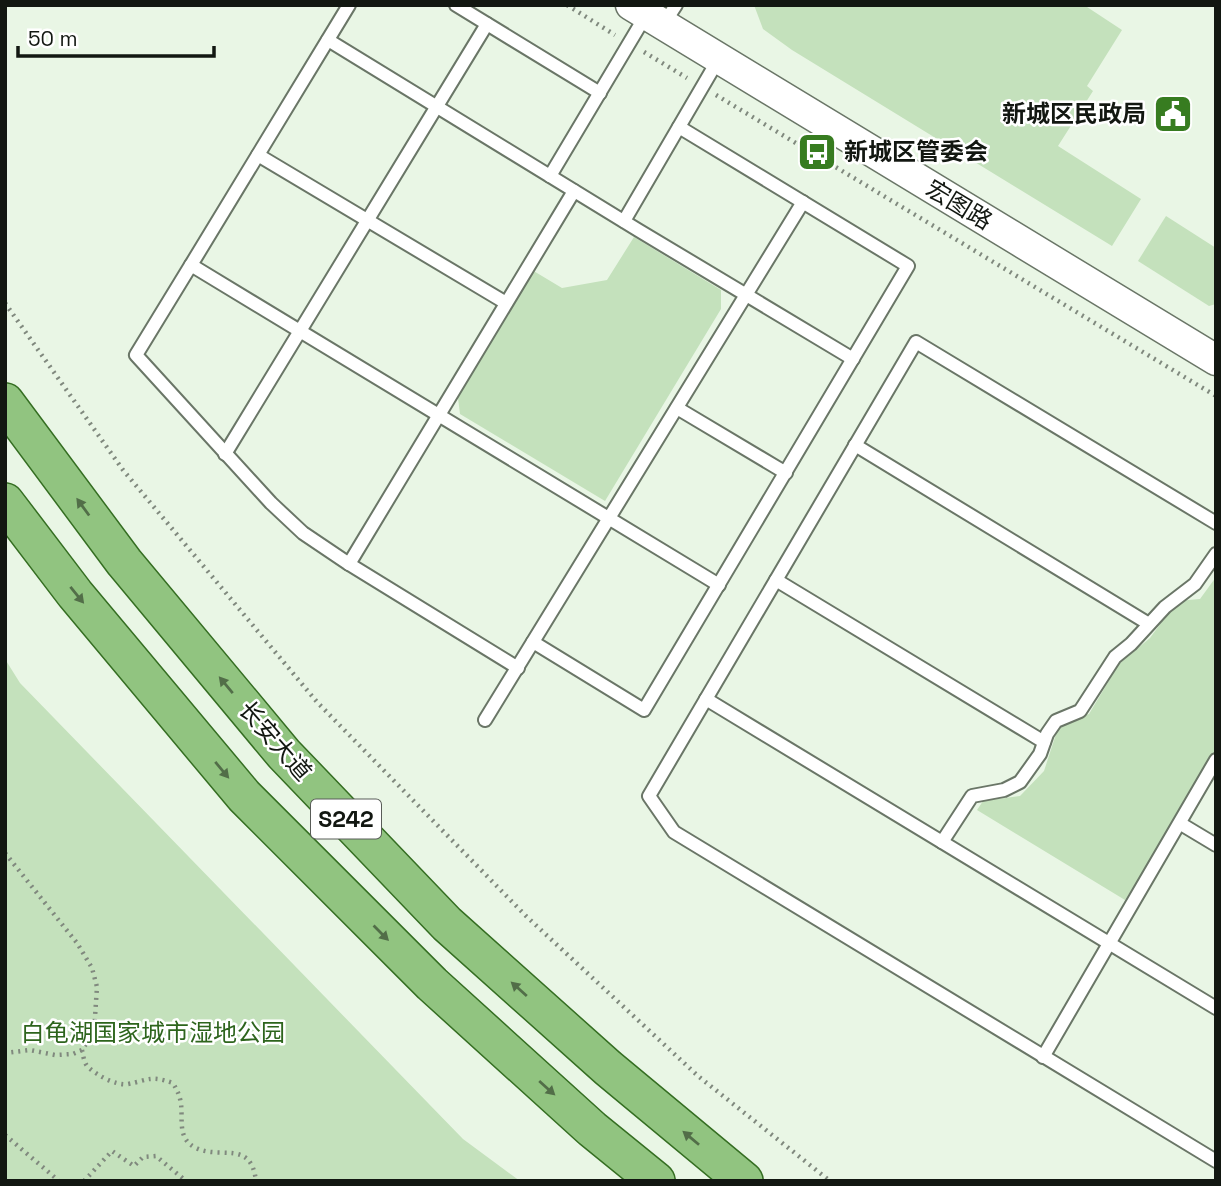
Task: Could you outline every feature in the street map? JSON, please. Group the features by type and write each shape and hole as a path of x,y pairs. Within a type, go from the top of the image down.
{"main road":[{"name":"长安大道","path":"5,402 124,562 303,775 447,924 608,1068 744,1181"},
{"name":"S242","path":"5,502 75,594 244,796 432,984 592,1129 656,1181"}],"street":[{"name":"宏图路","path":"654,13 718,60 1216,360"}],"lane":[{"path":"349,5 136,355 225,454 303,533 517,668"},
{"path":"456,5 600,93"},
{"path":"550,176 629,43 654,13"},
{"path":"225,454 487,24"},
{"path":"328,40 853,359"},
{"path":"624,221 718,60"},
{"path":"533,642 644,710 908,266 679,127"},
{"path":"258,155 506,303"},
{"path":"349,564 574,191"},
{"path":"485,720 803,202"},
{"path":"191,265 719,585"},
{"path":"1216,523 916,342 649,796 674,832 1216,1161"},
{"path":"677,408 786,473"},
{"path":"855,445 1149,624"},
{"path":"942,842 972,796 1003,790 1020,782 1040,754 1056,721 1080,711 1086,705 1115,657 1165,607 1195,584 1216,554"},
{"path":"776,580 1044,742"},
{"path":"706,699 1216,1008"},
{"path":"1043,1057 1216,760"},
{"path":"1181,824 1216,845"}],"path":[{"path":"567,5 1216,396"},
{"path":"5,303 123,470 317,702 536,926 698,1076 830,1181"},
{"path":"5,853 55,913 92,968 97,987 94,1032 82,1050 73,1055 30,1050 5,1053"},
{"path":"82,1050 86,1064 101,1076 115,1082 126,1085 148,1077 173,1083 179,1094 180,1124 186,1140 194,1147 208,1151 238,1152 251,1162 256,1181"},
{"path":"5,1135 59,1181"},
{"path":"84,1181 111,1151 134,1166 143,1157 156,1156 186,1181"}],"green space":[{"path":"754,5 1084,5 1122,30 1087,86 1093,91 1058,146 1141,199 1112,246 792,50 763,29"},
{"path":"1166,216 1216,248 1216,304 1209,306 1138,261"},
{"path":"634,237 721,290 721,309 605,501 460,414 457,390 532,270 562,288 607,280"},
{"path":"1216,577 1216,749 1174,823 1125,900 977,810 983,801 1020,796 1044,771 1057,731 1065,722 1089,714 1119,664 1150,638 1177,601 1200,599"},
{"name":"白龟湖国家城市湿地公园","path":"5,659 20,683 463,1139 520,1181 5,1181"}],"place":[{"name":"新城区民政局","path":"1173,114"},
{"name":"新城区管委会","path":"817,152"}]}
